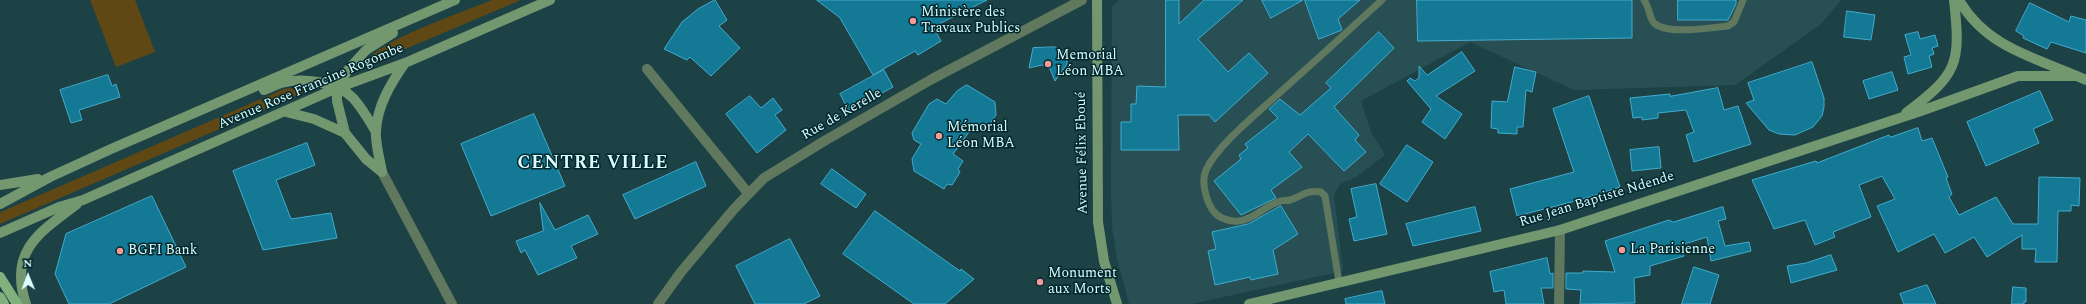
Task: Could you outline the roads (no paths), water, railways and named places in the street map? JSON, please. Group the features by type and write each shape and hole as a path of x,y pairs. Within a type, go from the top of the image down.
{"main road":[{"name":"Avenue Rose Francine Rogombe","path":"50,177 112,148 455,0"},
{"path":"345,134 337,102 337,88 348,70 366,50 382,39 458,4 461,0"},
{"path":"529,10 540,0"},
{"name":"Avenue Rose Francine Rogombe","path":"83,200 286,112 337,88 405,62 550,0"},
{"name":"Avenue Félix Eboué","path":"1097,0 1098,222 1104,261 1117,304"},
{"path":"1902,117 1939,86 1949,73 1956,59 1957,30 1954,0"},
{"path":"1959,0 1975,24 1992,38 2015,50 2082,78"},
{"path":"382,172 376,132 380,110 391,83 405,62"},
{"name":"Rue Jean Baptiste Ndende","path":"1249,304 1560,230 1902,117 2018,76 2082,78"},
{"path":"112,148 129,147 234,101 283,82 305,81 337,88 352,97 376,132"},
{"path":"286,112 314,120 345,134 366,159 382,172"},
{"path":"0,186 50,177"},
{"path":"0,204 50,177"},
{"path":"0,233 59,207 83,200"},
{"path":"26,304 21,280 24,260 30,243 46,226 83,200"},
{"path":"0,277 17,304"},
{"path":"0,297 4,304"}],"street":[{"name":"Rue de Kerelle","path":"658,304 681,272 748,193 764,178 826,140 932,79 1082,0"},
{"path":"647,68 748,193"},
{"path":"382,172 452,304"},
{"path":"1559,304 1560,230"}],"lane":[{"path":"1339,282 1325,196 1321,192 1305,192 1290,200 1278,201 1248,220 1239,221 1223,219 1217,215 1204,192 1203,184 1206,171 1215,156 1245,125 1382,0"},
{"path":"1644,0 1647,4 1653,22 1660,27 1673,30 1728,26 1734,22 1743,0"}],"place":[{"name":"Ministère des Travaux Publics","path":"913,21"},
{"name":"Memorial Léon MBA","path":"1048,64"},
{"name":"Mémorial Léon MBA","path":"939,136"},
{"name":"La Parisienne","path":"1622,250"},
{"name":"BGFI Bank","path":"120,251"},
{"name":"Monument aux Morts","path":"1040,282"}],"district":[{"name":"CENTRE VILLE","path":"593,164"}]}
